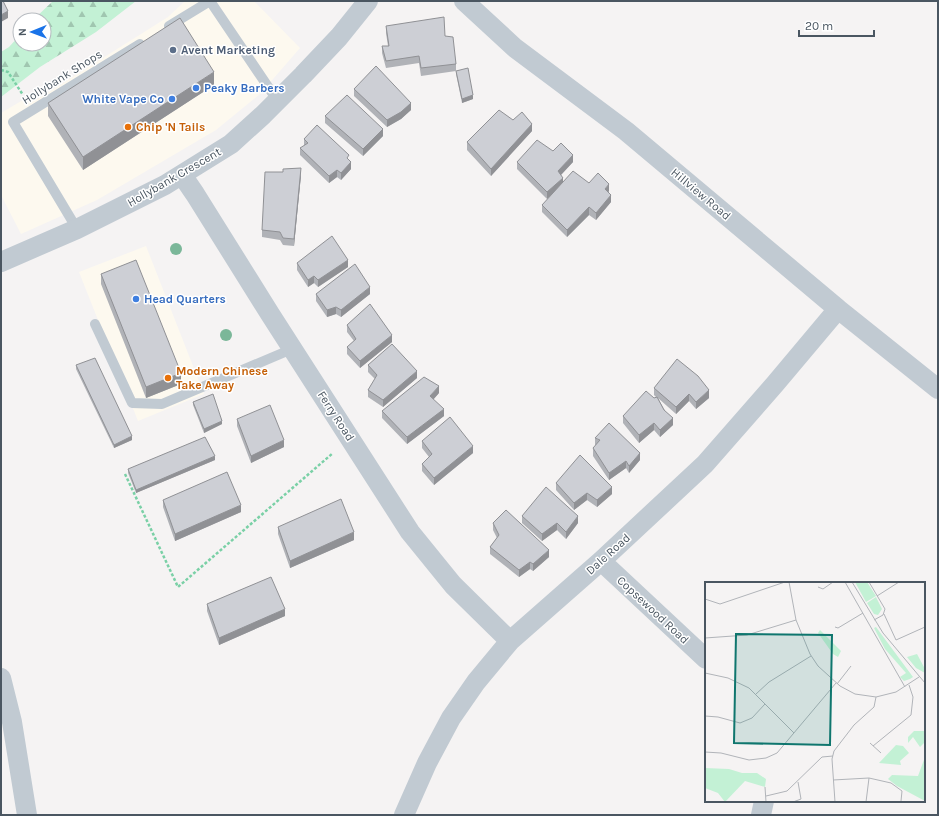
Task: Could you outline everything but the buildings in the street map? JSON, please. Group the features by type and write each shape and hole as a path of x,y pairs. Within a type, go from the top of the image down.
{"street":[{"name":"Hollybank Crescent","path":"1,262 77,229 182,176 230,144 263,115 339,37 368,1"},
{"name":"Hillview Road","path":"464,1 515,48 626,131 838,309 938,389"},
{"name":"Ferry Road","path":"182,176 195,194 292,349 410,532 453,585 510,641"},
{"name":"Dale Road","path":"404,815 427,763 451,718 476,682 510,641 601,561 705,464 838,309"},
{"name":"Copsewood Road","path":"601,561 705,658"},
{"path":"1,678 12,722 28,815"},
{"path":"761,815 764,802"}],"lane":[{"path":"162,30 210,1 277,100"},
{"name":"Hollybank Shops","path":"77,229 14,122 149,39"},
{"path":"95,324 132,403 162,404 292,349"}],"path":[{"path":"1,70 8,72 33,110"},
{"path":"125,474 178,587 350,438"}],"shaded area":[{"path":"185,1 254,1 300,48 260,94 216,130 97,200 21,234 1,195 1,113 28,97 36,100 168,17"},
{"path":"146,246 204,394 138,421 79,272"}],"green space":[{"path":"53,1 136,1 96,32 40,67 1,97 1,52 12,44 12,52 52,52 52,12 41,12"}],"place":[{"name":"Avent Marketing","path":"173,50"},
{"name":"Peaky Barbers","path":"196,88"},
{"name":"White Vape Co","path":"172,99"},
{"name":"Chip 'N Tails","path":"128,127"},
{"name":"Head Quarters","path":"136,299"},
{"name":"Modern Chinese Take Away","path":"168,378"}]}
